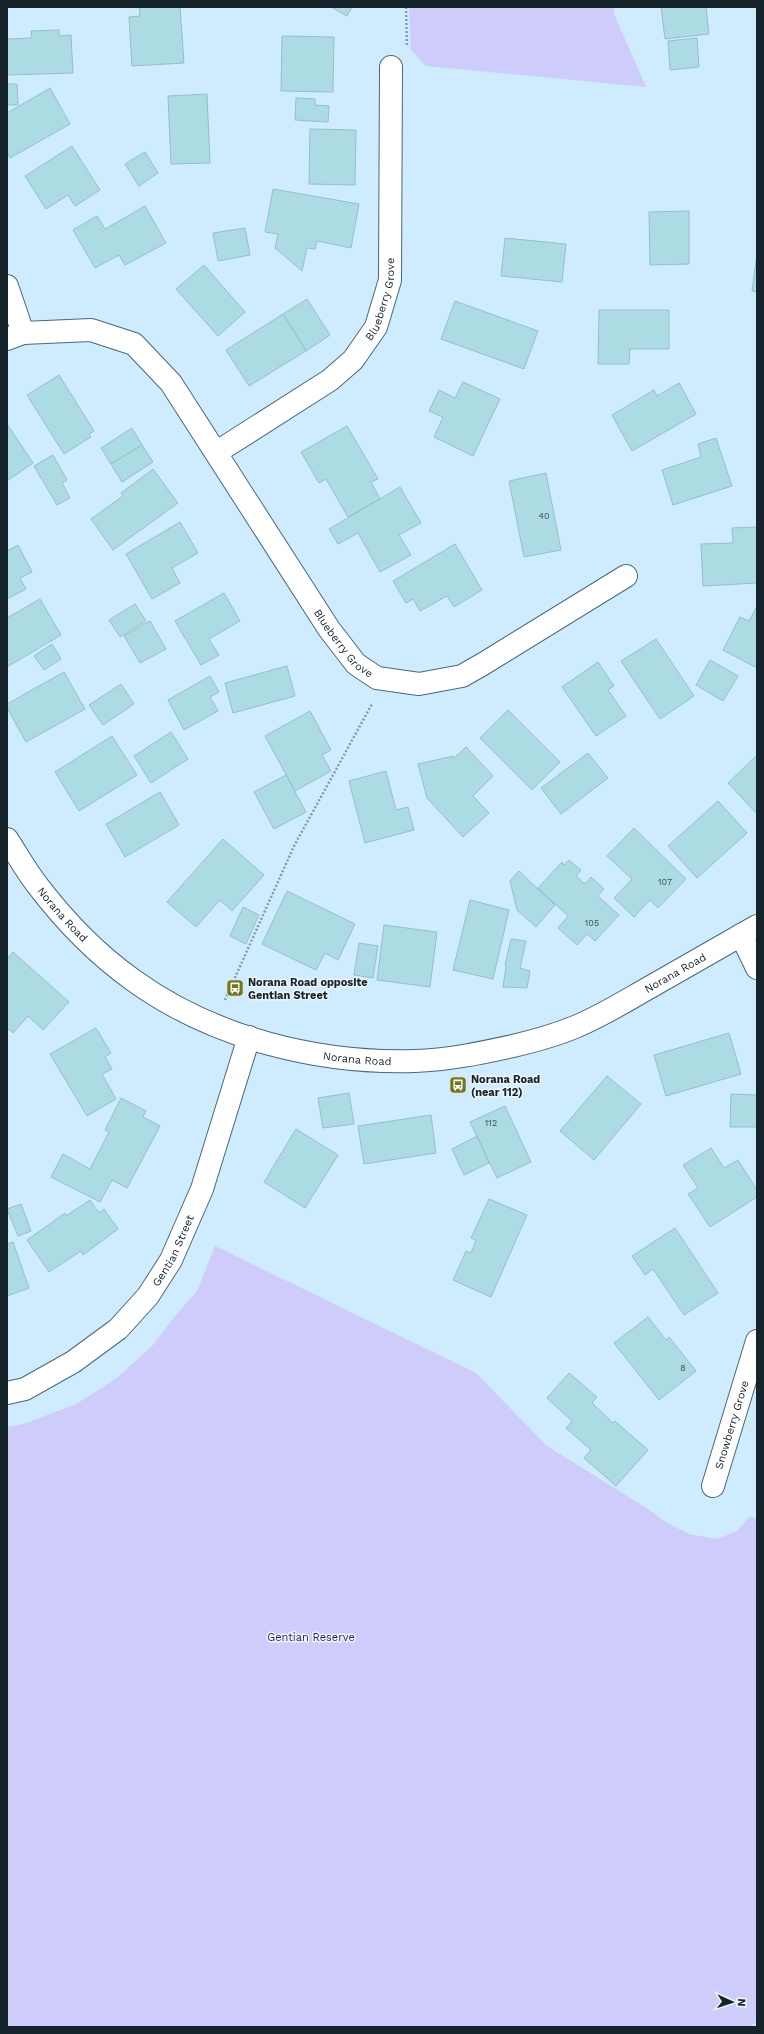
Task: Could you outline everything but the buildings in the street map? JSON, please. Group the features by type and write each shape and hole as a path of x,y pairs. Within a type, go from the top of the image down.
{"street":[{"name":"Blueberry Grove","path":"216,452 330,380 353,360 376,327 390,280 391,67"},
{"name":"Blueberry Grove","path":"7,286 15,336 91,330 134,344 171,383 329,629 356,664 377,678 419,684 462,676 626,576"},
{"name":"Norana Road","path":"7,838 38,885 66,918 111,962 141,985 180,1008 214,1025 249,1037 319,1055 415,1061 454,1058 534,1041 575,1027 623,1003 749,930"},
{"path":"749,930 757,968"},
{"name":"Gentian Street","path":"7,1393 25,1389 73,1362 118,1330 148,1296 171,1260 202,1189 249,1037"},
{"name":"Snowberry Grove","path":"713,1486 757,1341"}],"path":[{"path":"391,67 408,50 406,7"},
{"path":"214,1025 294,846 386,680"}],"green space":[{"path":"409,7 614,7 614,14 646,87 426,66 411,50"},
{"name":"Gentian Reserve","path":"215,1246 476,1373 547,1446 648,1509 667,1523 689,1534 717,1539 737,1531 750,1516 757,1520 757,2022 749,2027 7,2027 7,1427 24,1424 76,1404 117,1378 152,1346 197,1291"}],"place":[{"name":"Norana Road opposite Gentian Street","path":"235,988"},
{"name":"Norana Road (near 112)","path":"458,1085"}]}
